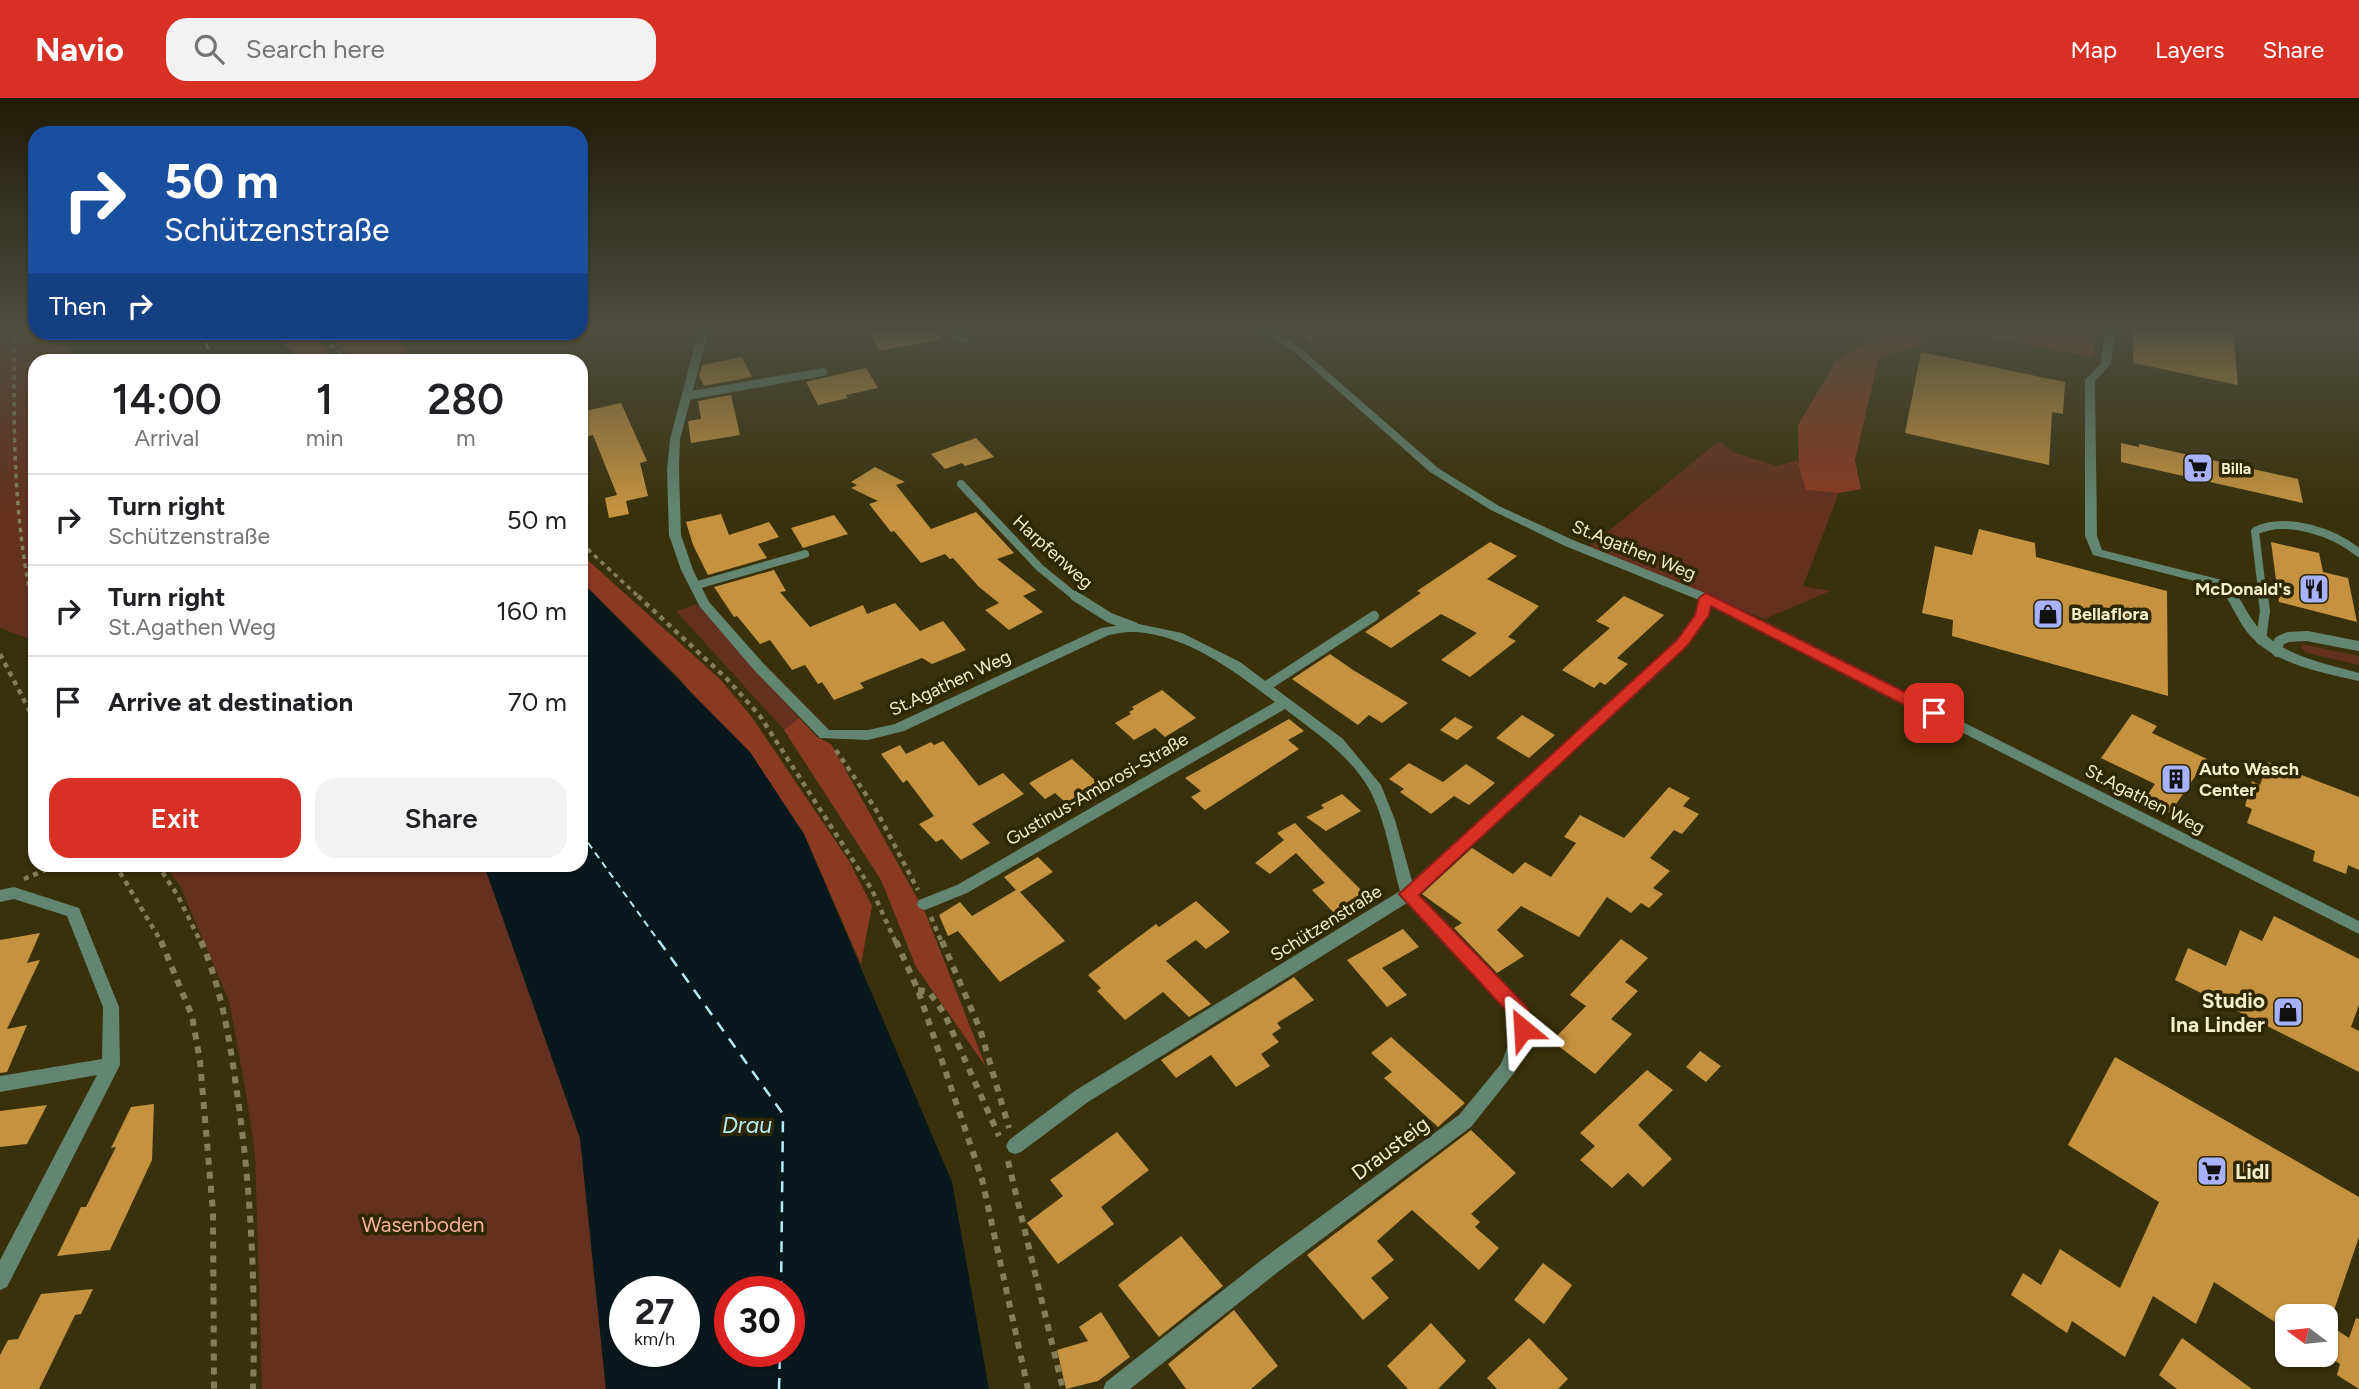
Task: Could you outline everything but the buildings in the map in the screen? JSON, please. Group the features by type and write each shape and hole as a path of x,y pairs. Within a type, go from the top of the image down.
{"street":[{"path":"688,390 676,439 673,470 675,535 694,586 704,604 759,667 825,735"},
{"name":"St.Agathen Weg","path":"1342,390 1395,438 1463,491 1569,543 1706,598 2359,928"},
{"path":"2090,390 2091,536 2097,552 2222,584 2236,599 2247,623 2277,652 2359,677"},
{"name":"Schützenstraße","path":"1010,1148 1082,1096 1408,894 1682,643 1702,615 1706,598"},
{"name":"St.Agathen Weg","path":"825,735 868,735 899,728 1106,631 1134,627 1177,635 1235,665 1338,741 1374,785 1388,820 1408,894"},
{"name":"Gustinus-Ambrosi-Straße","path":"925,904 962,889 1286,702"},
{"name":"Drausteig","path":"1113,1389 1271,1265 1465,1121 1508,1068 1523,1029 1521,1014 1408,894"},
{"path":"0,1280 111,1065 111,1007 73,912 7,895"},
{"path":"0,1084 111,1065"}],"lane":[{"path":"687,396 719,390"},
{"name":"Harpfenweg","path":"961,484 1048,574 1112,622 1134,627"},
{"path":"2262,640 2265,611 2255,531 2262,525 2275,523 2340,538 2359,554"},
{"path":"694,586 806,554"},
{"path":"1265,687 1374,616"},
{"path":"2277,652 2279,641 2287,636 2305,636 2359,646"}],"path":[{"path":"15,390 15,455 22,557 28,584"},
{"path":"588,550 728,680 760,716 872,890 918,990 982,1179 1028,1389"},
{"path":"0,654 28,708"},
{"path":"825,735 875,808 925,904 980,1029 1010,1148 1063,1389"},
{"path":"7,895 21,880 40,872"},
{"path":"121,872 138,897 170,957 193,1019 204,1101 215,1256 214,1389"},
{"path":"163,872 174,888 224,1007 246,1143 253,1389"},
{"path":"918,990 929,992 944,1013 1010,1148"}],"green space":[{"path":"0,390 28,390 28,638 0,628"},
{"path":"1719,441 1733,452 1777,466 1798,460 1806,490 1839,493 1803,586 1830,591 1765,619 1589,547"},
{"path":"697,604 799,718 784,730 676,611"},
{"path":"2302,644 2359,656 2359,665 2307,653 2301,648"},
{"name":"Wasenboden","path":"169,872 486,872 580,1138 606,1389 262,1389 255,1154 245,1087 229,1001 180,886"}],"shaded area":[{"path":"1819,390 1871,390 1855,460 1861,489 1839,493 1806,490 1799,466 1798,425"},
{"path":"588,560 721,680 751,716 849,861 872,906 861,964 804,834 679,678 588,588"},
{"path":"799,718 817,737 831,744 925,912 986,1067 916,967 881,880 784,730"}],"water":[{"name":"Drau","path":"588,588 750,752 804,834 952,1182 989,1389 606,1389 580,1138 486,872 588,872"}],"ferry route":[{"path":"588,843 660,943"},
{"path":"659,941 783,1114 781,1276"},
{"path":"779,1389 780,1367"}],"place":[{"name":"Billa","path":"2198,468"},
{"name":"McDonald's","path":"2314,589"},
{"name":"Bellaflora","path":"2048,614"},
{"name":"Auto Wasch Center","path":"2176,779"},
{"name":"Studio Ina Linder","path":"2288,1012"},
{"name":"Lidl","path":"2212,1171"}],"route":[{"path":"1523,1029 1521,1014 1408,894 1682,643 1702,615 1706,598 1934,713"}]}
